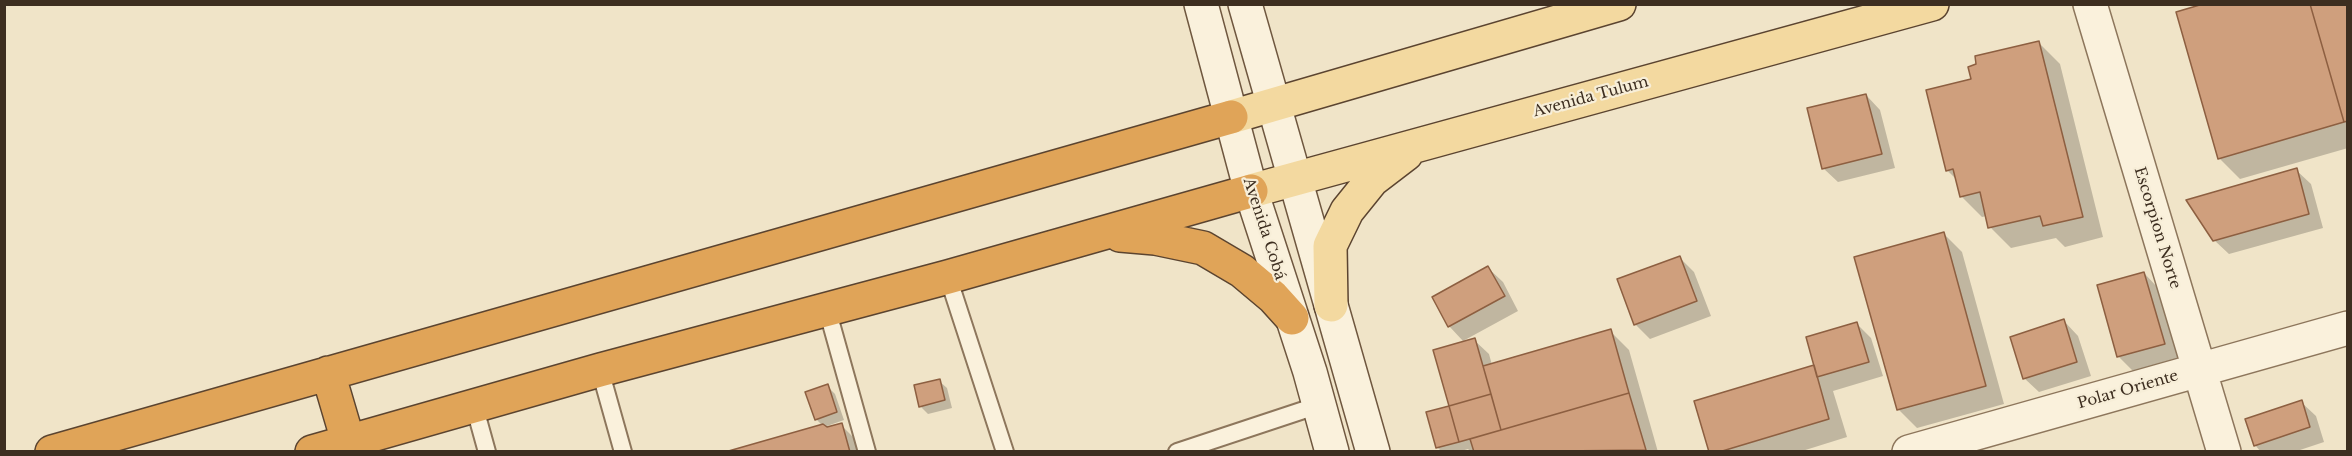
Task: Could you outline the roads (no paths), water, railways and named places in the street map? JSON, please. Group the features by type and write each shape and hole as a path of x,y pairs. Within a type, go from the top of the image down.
{"highway":[{"path":"52,452 1231,117"},
{"path":"312,452 600,370 948,278 1251,191"},
{"path":"1100,234 1155,238 1203,248 1242,271 1273,297 1293,318"},
{"path":"328,373 348,441"}],"main road":[{"name":"Avenida Cobá","path":"1201,4 1251,191 1293,318 1332,452"},
{"path":"1245,4 1373,452"},
{"path":"1231,117 1619,4"},
{"name":"Avenida Tulum","path":"1251,191 1932,4"},
{"name":"Escorpion Norte","path":"2090,4 2224,452"},
{"path":"1331,305 1330,246 1347,211 1372,180 1418,145"},
{"name":"Polar Oriente","path":"1909,452 2348,328"}],"lane":[{"path":"948,278 1005,452"},
{"path":"827,309 867,452"},
{"path":"600,370 623,452"},
{"path":"474,405 487,452"},
{"path":"1177,452 1318,405"}]}
